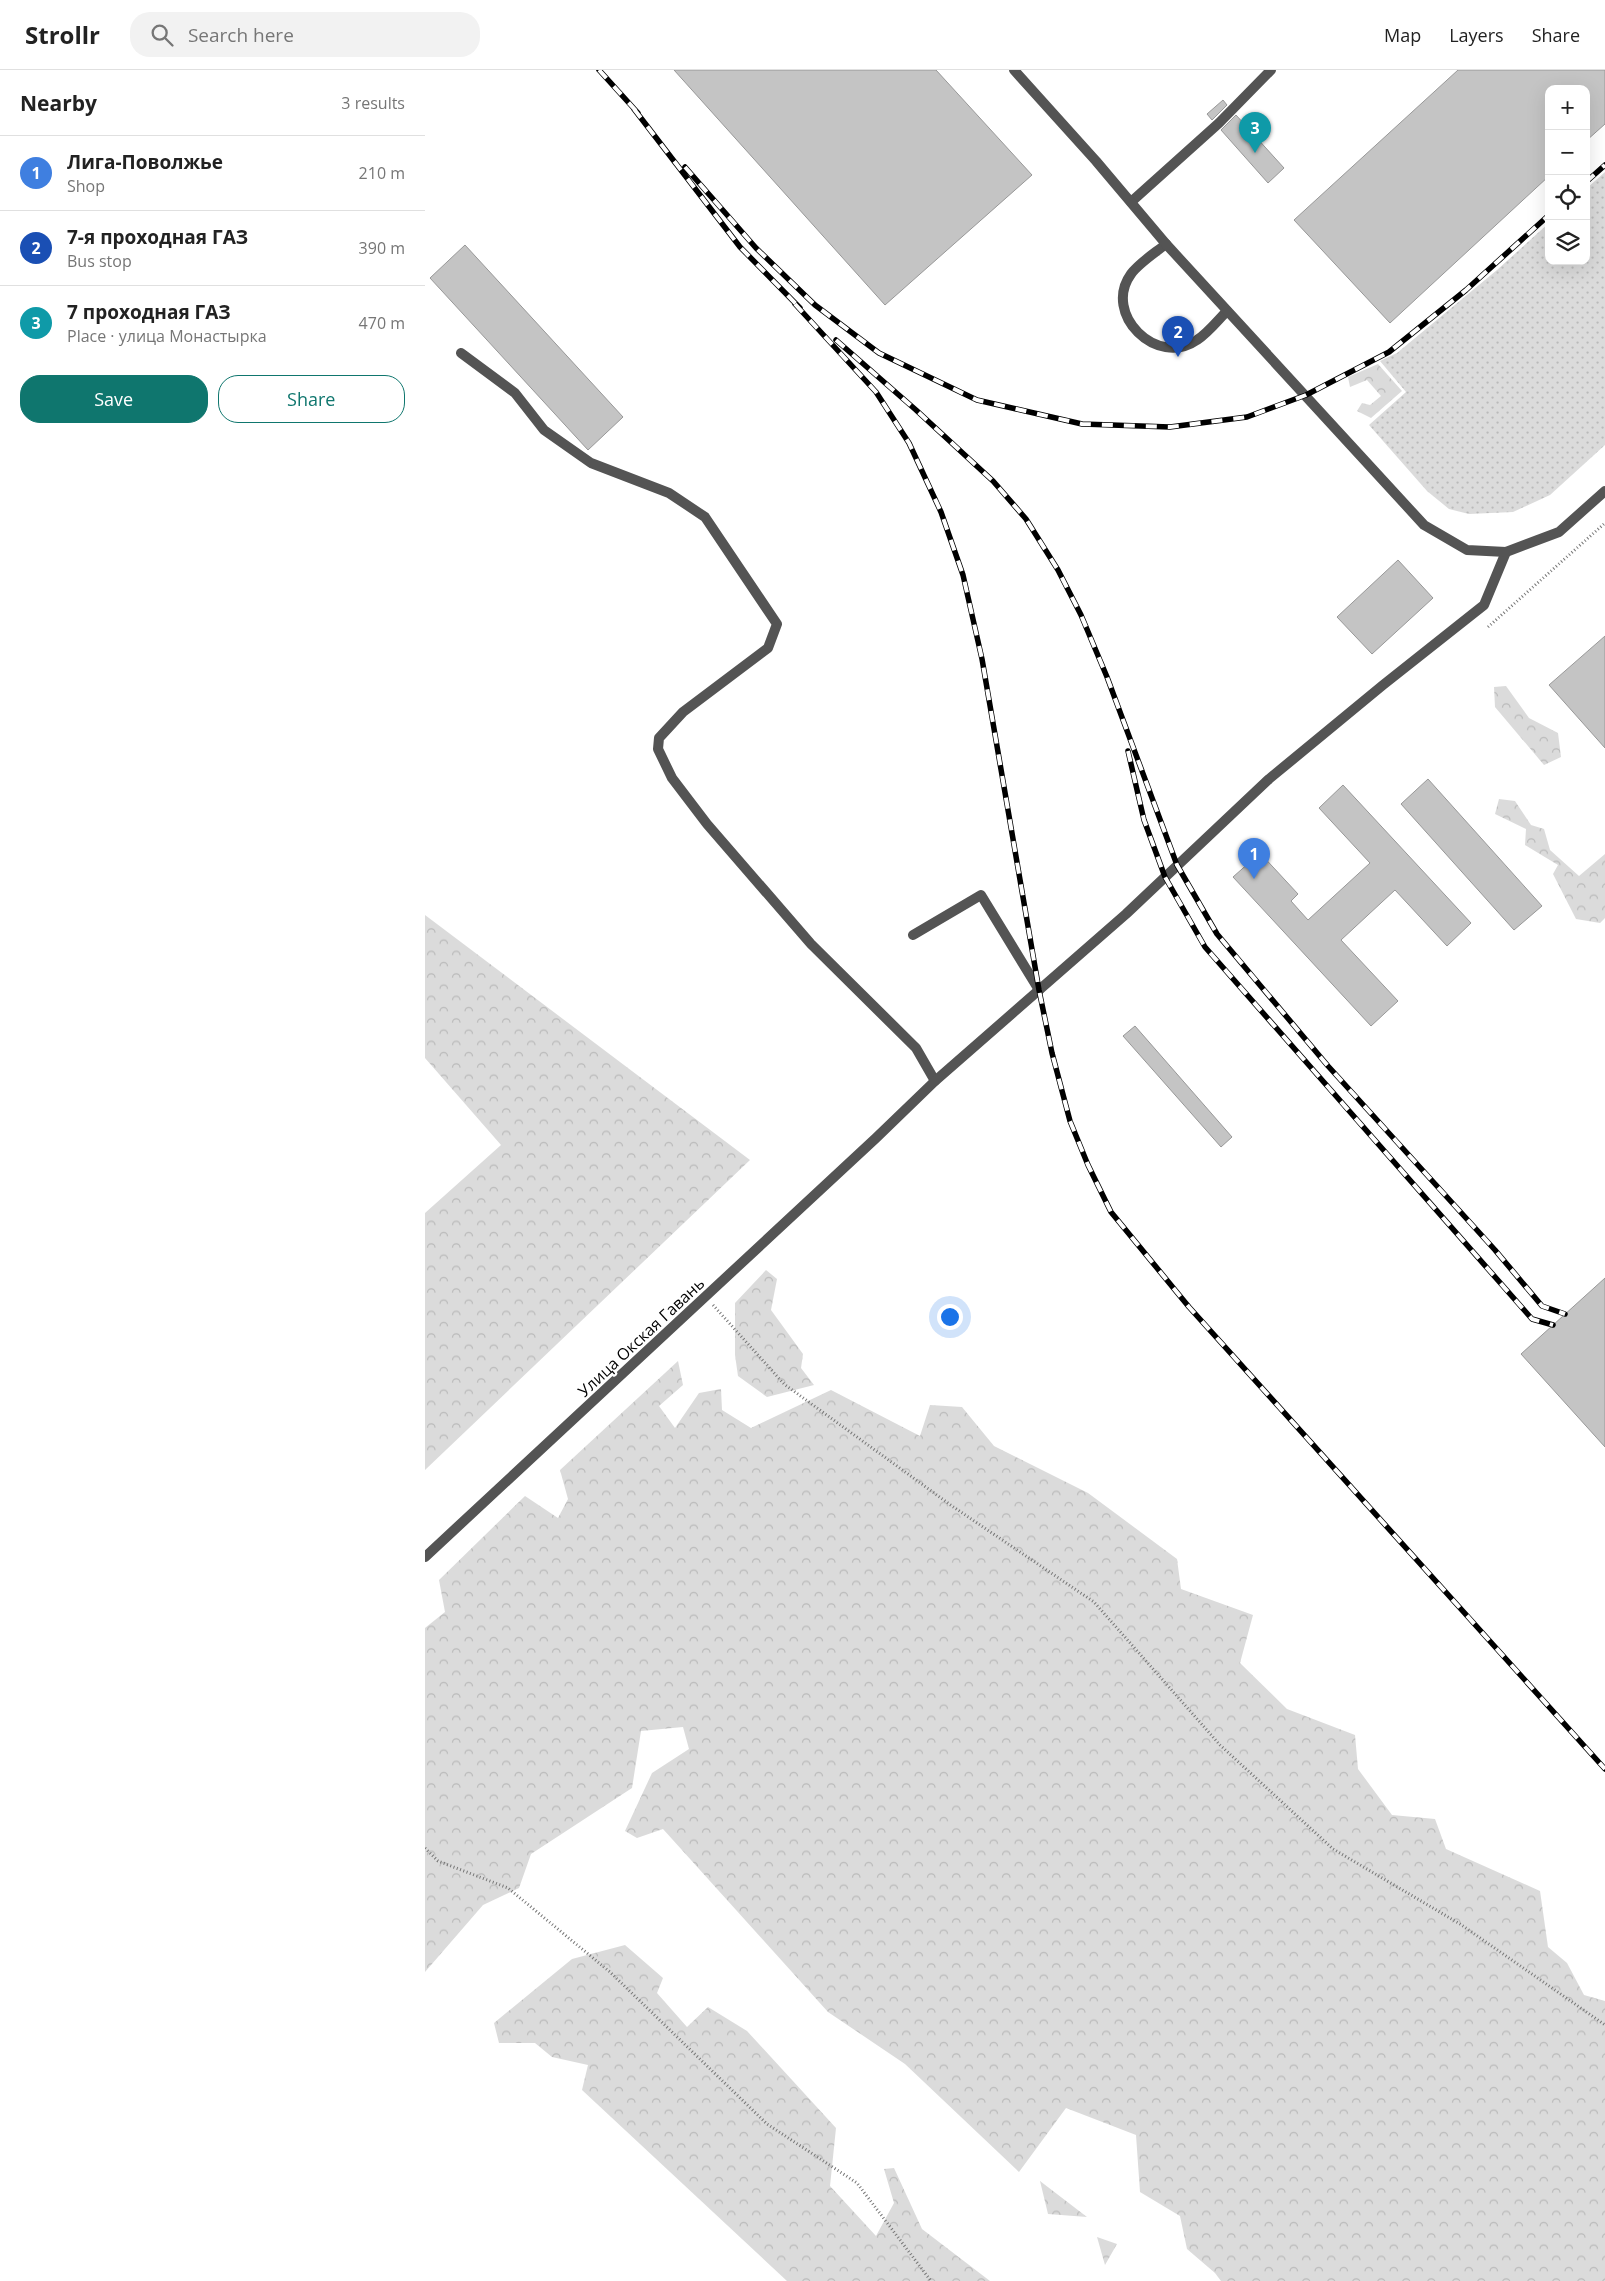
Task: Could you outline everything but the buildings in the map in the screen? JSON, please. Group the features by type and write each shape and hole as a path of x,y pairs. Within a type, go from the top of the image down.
{"street":[{"path":"1014,70 1166,244 1424,524 1467,550 1507,552 1559,532 1605,491"},
{"path":"1131,202 1219,123 1271,70"},
{"path":"1166,244 1131,274 1124,291 1124,312 1135,331 1159,348 1177,348 1197,341 1227,310"},
{"path":"461,353 515,393 544,430 591,463 669,493 705,517 766,606 777,624 768,648 683,712 659,738 659,749 672,778 707,824 811,944 916,1048 935,1081"},
{"name":"Улица Окская Гавань","path":"425,1557 706,1297 935,1081 1126,914 1269,779 1383,685 1484,606 1507,552"},
{"path":"913,935 981,895 1039,990"}],"path":[{"path":"1488,627 1605,523"},
{"path":"706,1297 784,1384 953,1506 1094,1602 1220,1745 1333,1849 1460,1924 1605,2024"},
{"path":"425,1848 437,1861 508,1888 610,1972 767,2124 857,2183 931,2281"}],"green space":[{"path":"1605,172 1605,445 1550,495 1513,512 1469,514 1449,509 1427,491 1369,425 1406,392 1380,361 1397,353 1497,270 1545,227 1545,265 1590,265 1590,185"},
{"path":"1378,364 1402,391 1371,418 1357,411 1362,403 1370,405 1381,396 1367,380 1350,387 1348,377"},
{"path":"1506,686 1529,718 1558,733 1561,757 1544,765 1495,707 1494,687"},
{"path":"1499,799 1515,801 1531,825 1544,829 1550,850 1579,876 1605,854 1605,918 1600,923 1576,919 1553,874 1558,865 1525,845 1526,829 1495,814"},
{"path":"425,915 750,1160 425,1470 425,1213 501,1145 425,1058"},
{"path":"766,1270 777,1279 771,1310 803,1354 801,1368 814,1385 767,1397 738,1376 735,1355 735,1303"},
{"path":"678,1361 683,1385 659,1406 675,1428 699,1393 721,1389 722,1410 751,1428 831,1390 920,1436 930,1405 962,1407 994,1446 1088,1493 1177,1559 1181,1589 1253,1615 1240,1663 1287,1709 1355,1735 1358,1769 1392,1815 1435,1819 1446,1849 1540,1891 1548,1947 1567,1963 1584,1995 1605,2001 1605,2281 1221,2281 1215,2273 1187,2249 1180,2216 1140,2192 1136,2135 1066,2108 1019,2172 905,2064 828,2012 663,1829 637,1838 625,1831 652,1773 689,1749 683,1727 641,1731 632,1788 531,1854 519,1888 483,1905 425,1972 425,1628 445,1612 439,1580 525,1496 558,1518 568,1499 560,1470"},
{"path":"625,1945 663,1978 657,1993 687,2027 708,2007 747,2031 836,2128 830,2186 876,2236 894,2203 884,2169 894,2168 922,2229 990,2281 787,2281 582,2090 588,2065 552,2057 535,2043 499,2043 494,2023 572,1959"},
{"path":"1040,2181 1087,2217 1048,2214"},
{"path":"1097,2237 1117,2244 1105,2265"}],"railway":[{"path":"599,70 638,113"},
{"path":"634,109 740,247 800,308"},
{"path":"1590,178 1605,165"},
{"path":"685,167 756,248 815,305 879,353 977,400 1082,424 1170,427 1247,417 1306,395 1389,352 1466,290 1545,219"},
{"path":"795,304 876,392 909,443 941,512 963,575 982,659 1039,990 1052,1053 1070,1121 1088,1165 1111,1212 1189,1307 1605,1769"},
{"path":"836,340 993,481 1026,519 1058,570 1081,615 1107,677 1177,865 1217,934 1328,1066 1495,1250 1542,1306 1565,1314"},
{"path":"1128,751 1144,820 1165,877 1205,947 1532,1319 1553,1325"}],"place":[{"name":"7 проходная ГАЗ","path":"1255,153"},
{"name":"7-я проходная ГАЗ","path":"1178,357"},
{"name":"Лига-Поволжье","path":"1254,879"}]}
